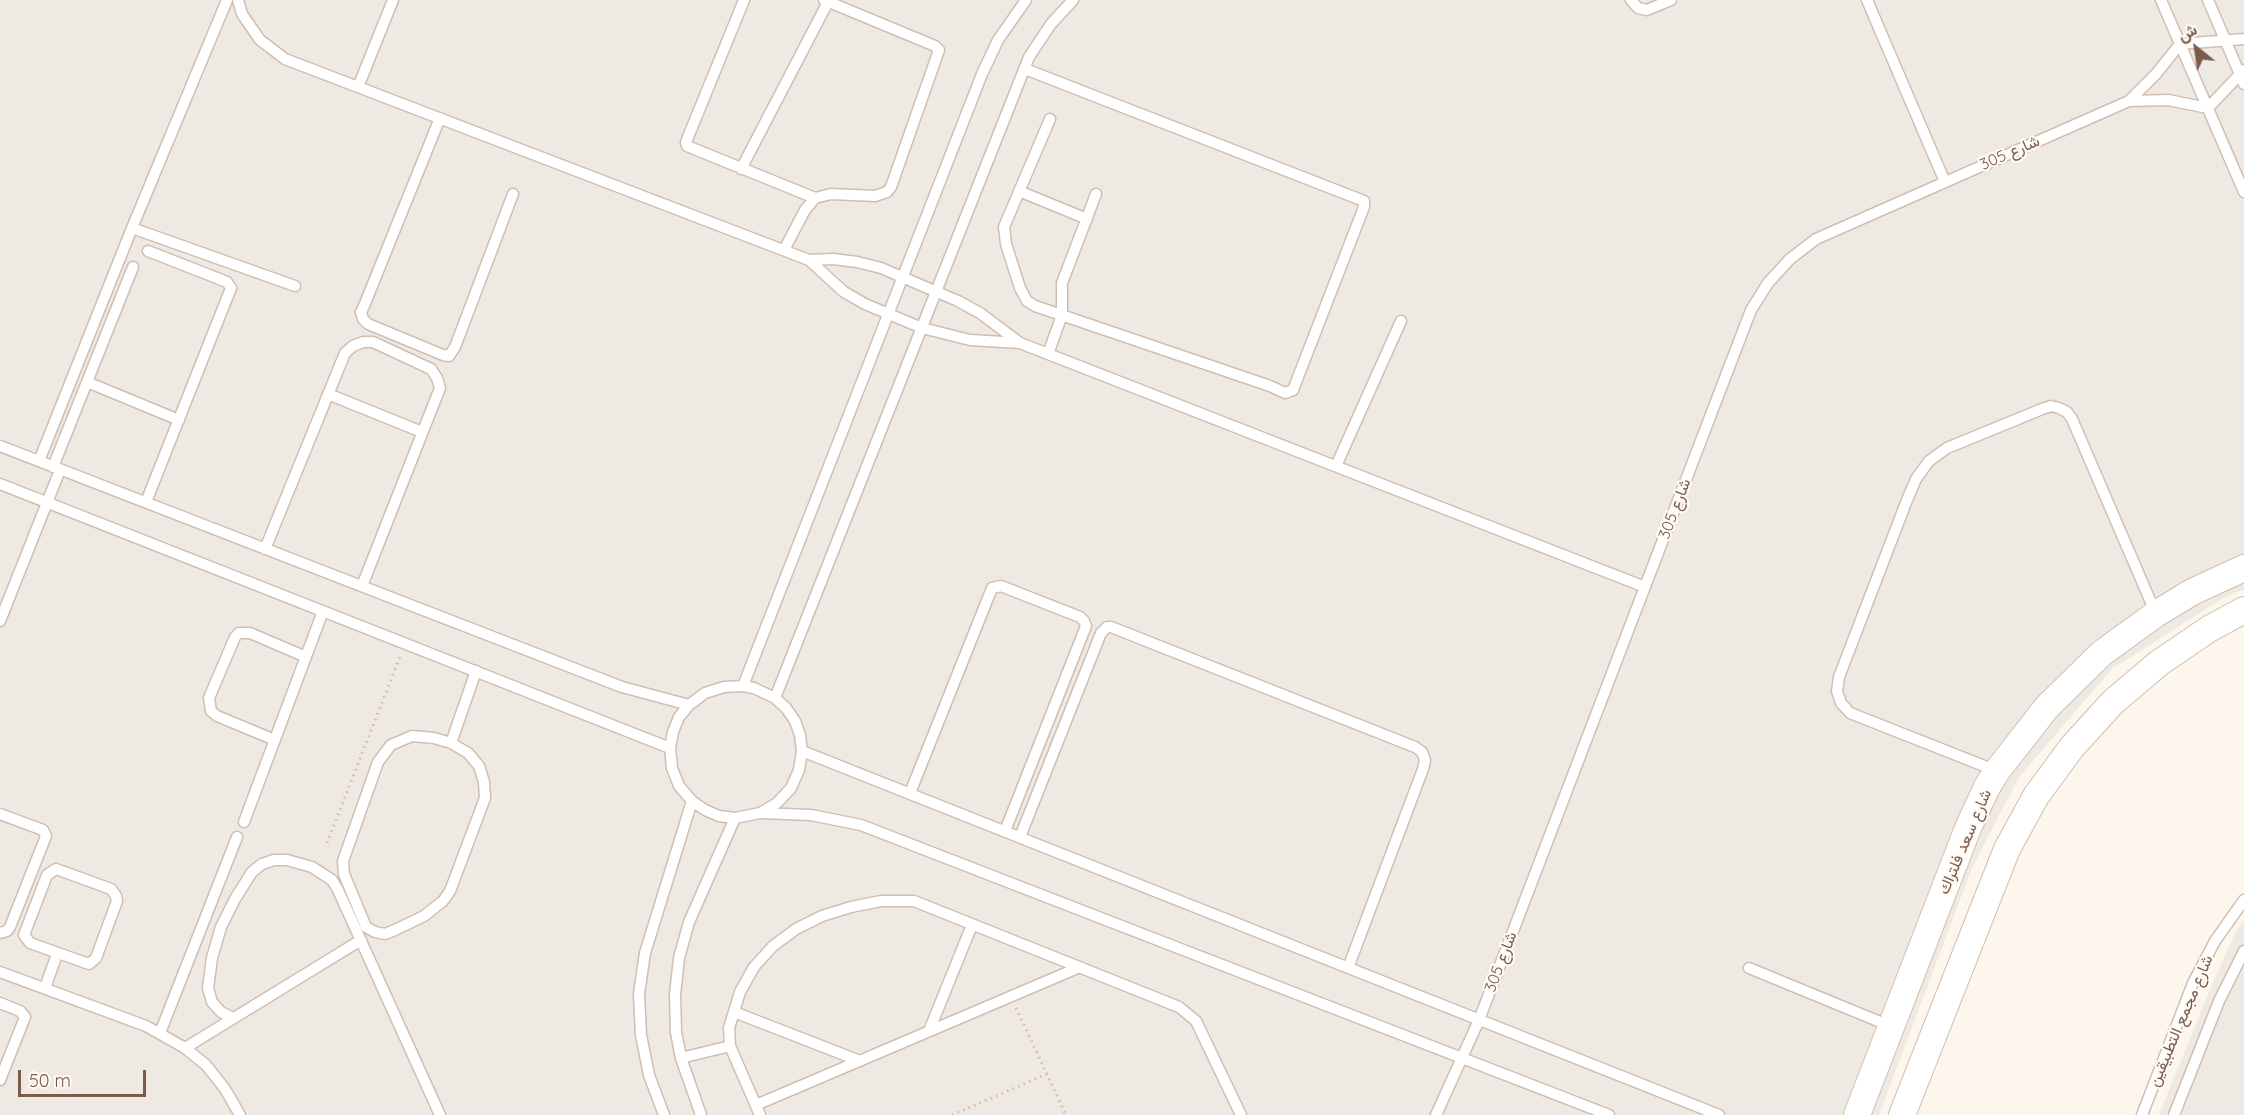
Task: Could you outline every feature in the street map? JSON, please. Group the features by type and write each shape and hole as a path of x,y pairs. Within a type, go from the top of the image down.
{"street":[{"name":"شارع سعد فلتراك","path":"1857,1115 1968,828 1997,771 2047,707 2094,661 2156,614 2192,592 2244,568"},
{"path":"1902,1115 2007,849 2036,796 2072,747 2113,702 2159,663 2209,629 2244,610"}],"lane":[{"path":"39,461 132,228 227,0"},
{"path":"238,0 242,14 260,40 285,59 809,260 844,292 865,304 922,328 970,340 1020,343"},
{"path":"358,87 393,0"},
{"path":"741,169 826,1 939,50 891,187 887,192 875,196 831,194 815,198 741,169 689,148 686,142 744,0"},
{"path":"743,686 982,74 998,40 1026,0"},
{"path":"775,698 1029,57 1051,24 1073,0"},
{"path":"1631,0 1638,8 1647,10 1671,0"},
{"path":"1867,0 1945,182"},
{"path":"2161,0 2244,192"},
{"path":"2208,0 2243,76 2208,108"},
{"path":"2180,44 2244,39"},
{"name":"شارع 305","path":"1436,1115 1479,1020 1751,310 1768,283 1790,259 1816,239 2129,101 2156,74 2180,44"},
{"path":"1025,69 1359,198 1365,204 1293,390 1285,393 1035,306 1027,301 1020,288 1004,235 1007,218 1050,119"},
{"name":"شارع 305","path":"2129,101 2168,100 2208,108"},
{"path":"440,118 363,306 361,312 363,319 368,324 449,356 455,347 513,194"},
{"path":"1019,191 1087,219"},
{"path":"1048,354 1062,315 1062,284 1096,194"},
{"path":"784,250 805,210 815,198"},
{"path":"132,228 295,286"},
{"path":"146,502 231,288 227,282 148,251"},
{"path":"809,260 833,259 880,268 903,279 936,290 980,314 1020,343 1645,587"},
{"path":"0,621 4,601 47,502 87,382 133,267"},
{"path":"1336,466 1401,321"},
{"path":"265,549 345,353 353,346 363,342 373,342 431,369 440,388 362,586"},
{"path":"87,382 179,420"},
{"path":"328,394 422,432"},
{"path":"1997,771 1850,713 1841,703 1837,691 1839,677 1907,500 1916,479 1929,461 1947,448 2042,409 2051,406 2067,412 2156,614"},
{"path":"0,446 622,687 690,705"},
{"path":"0,484 670,748"},
{"path":"910,793 992,588 1001,586 1080,617 1086,626 1005,831"},
{"path":"244,822 323,611"},
{"path":"1020,837 1101,633 1107,627 1415,747 1422,752 1425,760 1348,968"},
{"path":"275,740 217,716 211,711 209,698 238,633 250,633 306,657"},
{"path":"451,743 476,671"},
{"path":"760,813 777,803 791,788 799,770 802,750 795,721 786,708 765,692 743,686 724,687 705,693 680,717 673,732 670,748 672,768 679,786 692,801 705,810 719,816 735,818 760,813 811,815 861,825 1609,1115"},
{"path":"411,736 434,738 451,743 468,753 478,766 484,782 484,798 450,891 434,910 424,916 385,934 375,932 366,927 344,874 343,861 378,762 391,746 411,736"},
{"path":"802,750 1719,1115"},
{"path":"664,1115 647,1065 641,1035 639,994 645,953 692,801"},
{"path":"0,814 42,830 46,836 10,927 7,931 0,933"},
{"path":"701,1115 681,1058 676,1032 675,995 679,958 689,922 735,818"},
{"path":"160,1033 237,837"},
{"path":"233,1018 221,1012 212,1002 208,988 212,958 221,927 235,898 252,872 262,864 274,860 287,860 312,867 332,880 440,1115"},
{"path":"56,869 111,889 117,901 93,962 84,963 57,954 30,943 24,935 47,875 56,869"},
{"name":"شارع مجمع التطبيقين","path":"2142,1115 2193,983 2215,941 2244,900"},
{"path":"1080,967 860,1061 758,1110 730,1046 729,1029 740,992 754,967 773,946 796,929 822,916 881,901 914,902 1080,967 1179,1007 1196,1021 1241,1115"},
{"path":"930,1031 972,925"},
{"path":"185,1048 361,940"},
{"name":"شارع مجمع التطبيقين","path":"2174,1115 2219,1001 2244,951"},
{"path":"45,988 57,954"},
{"path":"1749,968 1891,1026"},
{"path":"0,972 160,1033 185,1048 206,1065 225,1089 240,1115"},
{"path":"0,1003 20,1011 25,1017 0,1080"},
{"path":"734,1012 860,1061"},
{"path":"681,1058 730,1046"}],"path":[{"path":"327,843 405,643"},
{"path":"1010,997 1066,1115"},
{"path":"952,1115 1047,1074"}],"shaded area":[{"path":"0,0 2244,0 2244,589 2222,599 2112,669 2019,777 1972,868 1879,1115 0,1115"},
{"path":"2244,921 2244,1115 2159,1115 2210,989 2237,929"}]}
